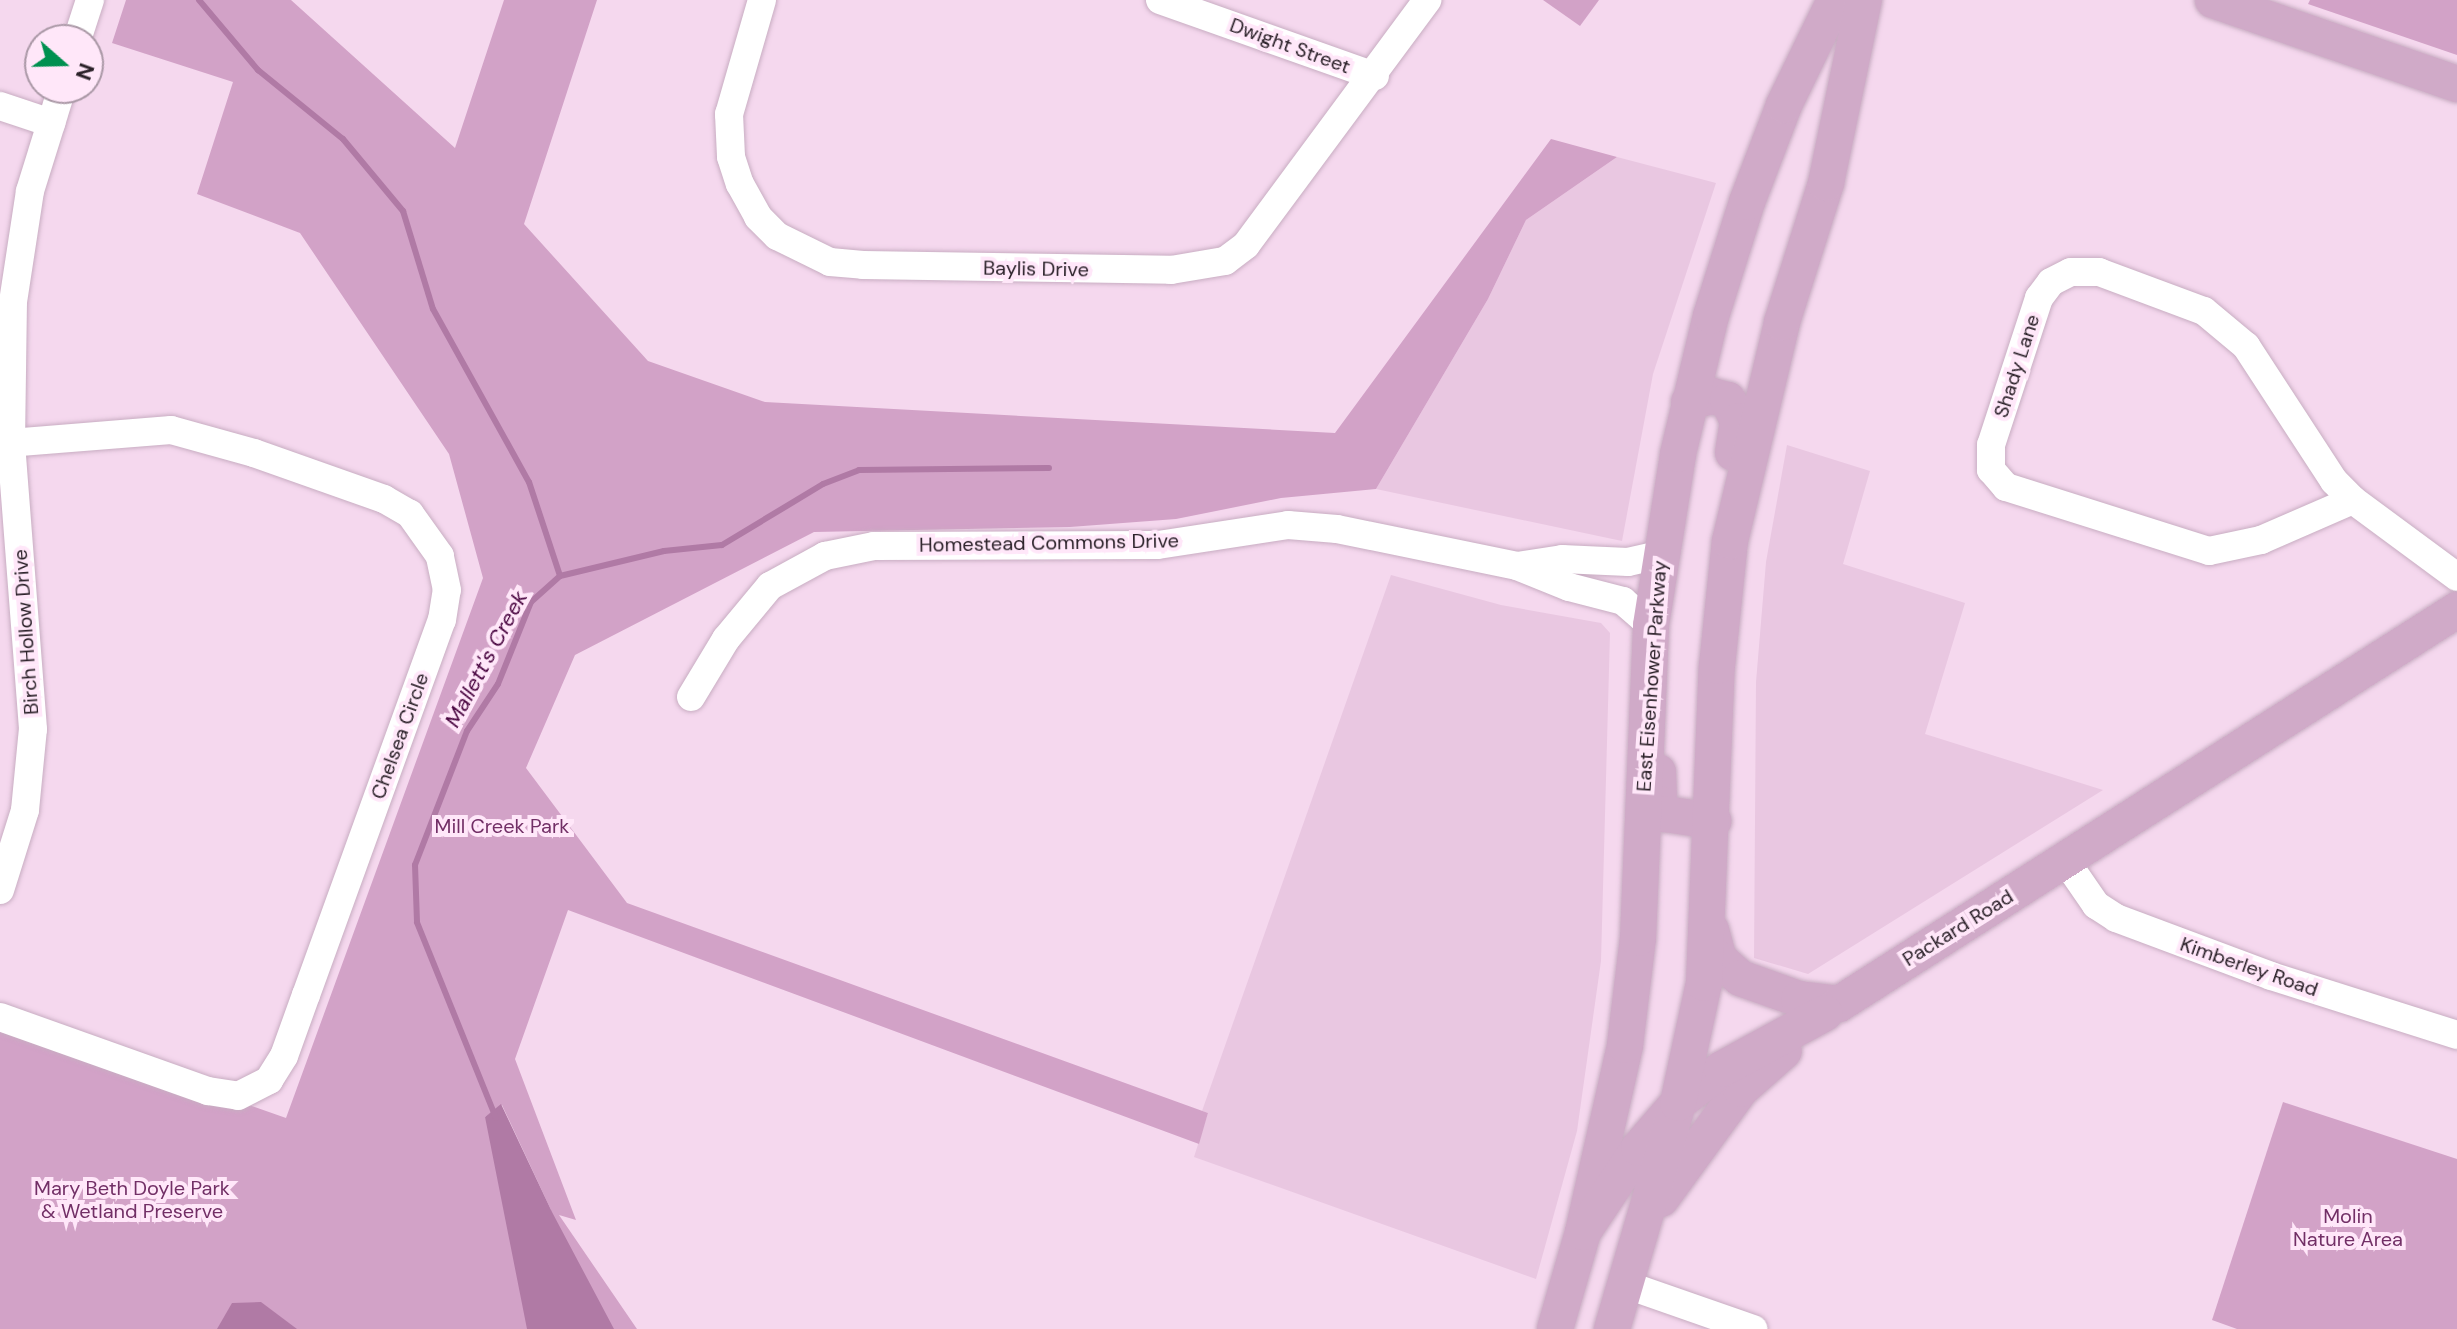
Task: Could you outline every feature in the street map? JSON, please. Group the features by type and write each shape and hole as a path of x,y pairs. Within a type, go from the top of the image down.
{"main road":[{"name":"East Eisenhower Parkway","path":"1583,1232 1627,1030 1639,924 1645,708 1651,625 1659,555 1689,402 1747,202 1784,105 1835,0"},
{"path":"1612,1329 1678,1103 1704,983 1709,921 1717,666 1730,541 1782,322 1826,183 1864,0"},
{"path":"2213,0 2457,84"},
{"path":"1689,402 1719,396 1737,412 1724,499 1730,541"},
{"name":"Packard Road","path":"1555,1329 1583,1232 1639,1148 1678,1103 1722,1069 1832,1008 2457,610"},
{"path":"1645,708 1658,741 1659,804 1676,819 1713,821"},
{"path":"1709,921 1719,959 1740,978 1832,1008"},
{"path":"1639,1234 1692,1151 1741,1089 1832,1008"}],"street":[{"path":"82,24 90,0"},
{"name":"Baylis Drive","path":"762,0 729,114 731,157 758,217 803,252 830,262 1171,270 1225,261 1261,227 1375,76 1427,0"},
{"name":"Dwight Street","path":"1160,0 1375,76"},
{"name":"Birch Hollow Drive","path":"0,890 25,810 33,729 11,443 13,302 30,191 57,104"},
{"path":"0,106 51,123"},
{"name":"Shady Lane","path":"2353,500 2261,540 2209,551 2006,487 1991,470 1991,445 2039,298 2051,282 2071,272 2099,272 2204,311 2246,346 2334,481 2353,500 2457,577"},
{"name":"Chelsea Circle","path":"0,1017 208,1091 238,1096 269,1080 293,1032 442,620 447,590 440,556 410,514 384,499 231,445 171,430 11,443"},
{"name":"Homestead Commons Drive","path":"691,697 726,639 770,586 825,556 874,546 1158,545 1288,525 1337,529 1517,566 1623,601 1651,625"},
{"name":"Homestead Commons Drive","path":"1517,566 1562,559 1628,562 1659,555"},
{"name":"Kimberley Road","path":"2065,860 2096,905 2116,918 2271,976 2457,1035"},
{"path":"1624,1284 1753,1329"}],"shaded area":[{"path":"1617,157 1716,183 1653,374 1622,541 1376,489 1488,299 1526,220"},
{"path":"1787,445 1870,471 1843,564 1965,603 1925,734 2103,790 1808,974 1754,958 1756,682 1766,562"},
{"path":"1391,575 1501,605 1601,623 1610,633 1601,961 1577,1131 1536,1279 1194,1157 1208,1113 1202,1111"},
{"path":"501,1104 552,1212 614,1329 527,1329 485,1117"},
{"path":"261,1302 297,1329 217,1329 232,1303"}],"green space":[{"path":"126,0 291,0 455,148 504,0 597,0 524,224 648,361 765,402 1335,433 1551,139 1617,157 1526,220 1488,299 1376,489 1281,498 1176,519 1070,527 814,532 575,655 526,768 627,903 1208,1113 1199,1144 568,910 515,1059 576,1220 559,1215 637,1329 0,1329 0,1017 286,1118 483,578 449,454 300,233 197,194 233,82 112,43","holes":["502,1105 551,1211 485,1117"]},
{"path":"1543,0 1599,0 1580,26"},
{"path":"2310,0 2457,0 2457,55 2308,4"},
{"name":"Molin Nature Area","path":"2283,1102 2457,1159 2457,1329 2237,1329 2212,1320"}],"waterway":[{"name":"Mallett's Creek","path":"199,0 258,70 343,139 403,211 433,309 529,482 560,576"},
{"name":"Mallett's Creek","path":"496,1118 417,922 415,865 467,731 498,684 531,602 560,576 664,551 722,545 823,484 859,470 1049,468"}],"park label":[{"name":"Mill Creek Park","path":"502,826"},
{"name":"Mary Beth Doyle Park & Wetland Preserve","path":"132,1200"}]}
